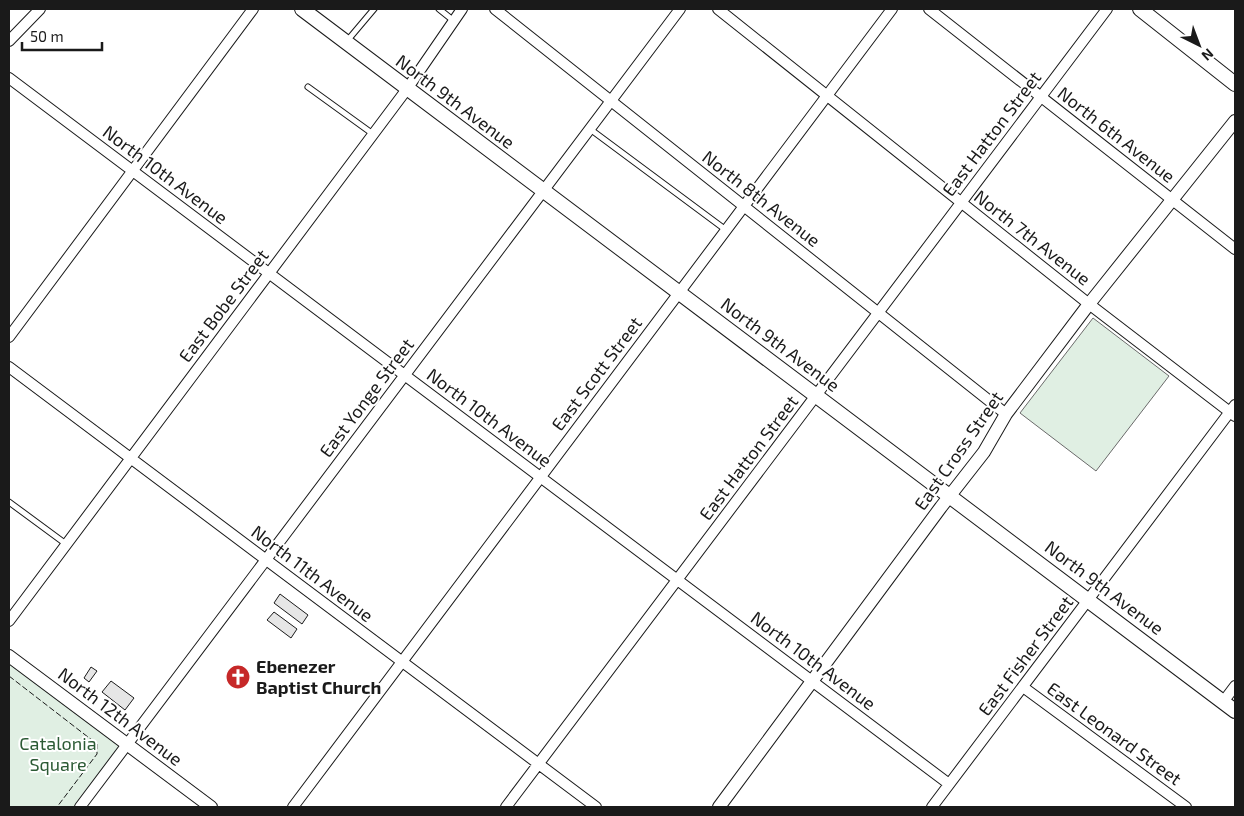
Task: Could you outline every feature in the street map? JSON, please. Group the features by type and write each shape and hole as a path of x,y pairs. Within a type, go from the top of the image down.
{"main road":[{"name":"North 9th Avenue","path":"302,9 1235,710"},
{"path":"1140,9 1235,84"}],"street":[{"path":"9,41 40,9"},
{"path":"9,336 253,9"},
{"name":"East Bobe Street","path":"9,621 374,134 462,9"},
{"name":"North 8th Avenue","path":"495,9 1006,414"},
{"name":"East Yonge Street","path":"80,807 680,9"},
{"name":"North 7th Avenue","path":"718,9 1089,304 1234,411"},
{"name":"East Scott Street","path":"293,807 892,9"},
{"name":"North 6th Avenue","path":"930,9 1235,249"},
{"name":"East Hatton Street","path":"506,807 1107,9"},
{"name":"North 10th Avenue","path":"9,78 949,784"},
{"name":"East Cross Street","path":"719,807 950,495 984,452 1006,414 1089,304 1235,121"},
{"name":"North 11th Avenue","path":"9,367 596,807"},
{"name":"East Fisher Street","path":"932,807 1234,411"},
{"name":"North 12th Avenue","path":"9,656 211,807"},
{"path":"1224,702 1235,686"},
{"name":"East Leonard Street","path":"1023,688 1186,807"}],"lane":[{"path":"345,42 374,9"},
{"path":"438,9 454,21"},
{"path":"308,87 374,134"},
{"path":"589,129 726,230"},
{"path":"9,502 66,544"}],"green space":[{"path":"1093,318 1169,376 1096,471 1020,413"},
{"name":"Catalonia Square","path":"9,656 127,744 80,807 9,807"}],"building":[{"path":"280,594 308,615 302,624 274,603"},
{"path":"274,612 297,629 291,638 267,620"},
{"path":"91,667 97,671 89,682 84,678"},
{"path":"111,681 134,698 125,710 102,692"}],"fence":[{"path":"9,676 97,744 97,754 57,807"}],"place":[{"name":"Ebenezer Baptist Church","path":"238,677"}]}
